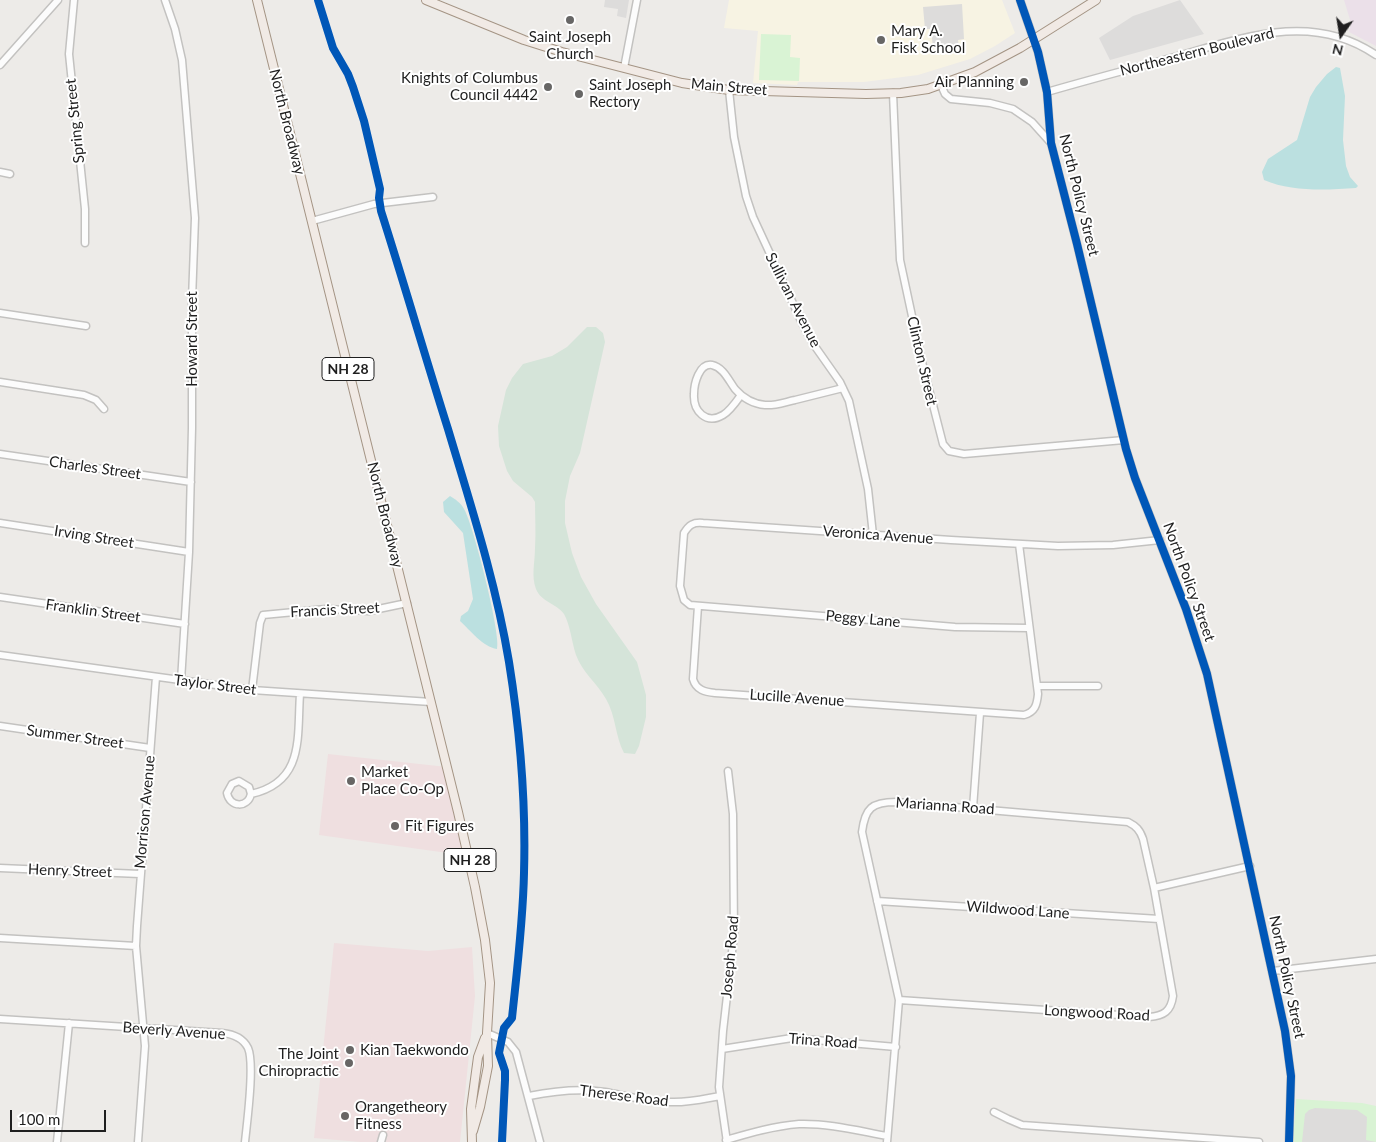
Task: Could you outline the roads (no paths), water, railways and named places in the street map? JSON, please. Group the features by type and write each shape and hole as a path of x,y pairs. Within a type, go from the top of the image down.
{"main road":[{"name":"North Broadway","path":"257,0 469,856 485,940 490,983 487,1033 488,1066 472,1142"},
{"name":"Main Street","path":"426,0 441,3 524,40 562,52 682,83 729,90 824,93 914,92 941,86 996,62 1096,0"}],"street":[{"path":"0,65 58,0"},
{"name":"Spring Street","path":"74,0 69,54 84,209 85,243"},
{"name":"Howard Street","path":"165,0 175,29 182,60 195,218 192,300 192,428 189,552 181,681"},
{"path":"624,68 637,0"},
{"name":"North Policy Street","path":"1020,0 1034,38 1046,92 1051,143 1124,440 1135,478 1186,609 1205,666 1286,1031 1290,1061 1290,1142"},
{"name":"Northeastern Boulevard","path":"1046,92 1237,39 1275,32 1302,31 1329,34 1353,42 1376,55"},
{"path":"941,86 945,94 951,99 990,103 1013,109 1032,122 1051,143"},
{"name":"Sullivan Avenue","path":"729,90 734,137 752,217 814,346 843,388 849,401 868,489 873,535"},
{"name":"Clinton Street","path":"893,93 900,260 922,365 942,444 949,451 964,454 1124,440"},
{"path":"0,172 10,174"},
{"path":"312,221 374,204 433,198"},
{"path":"0,313 86,326"},
{"path":"741,396 727,412 720,416 704,417 697,411 694,393 700,372 704,367 710,365 717,367 741,396 755,403 770,405 843,388"},
{"path":"0,382 84,395 96,400 104,409"},
{"name":"Charles Street","path":"0,454 191,482"},
{"name":"Veronica Avenue","path":"698,606 690,605 684,600 680,586 684,533 688,526 695,522 1075,547 1160,540"},
{"name":"Irving Street","path":"0,523 189,552"},
{"name":"Lucille Avenue","path":"698,606 693,679 694,684 701,690 715,693 980,713 1029,714 1036,707 1038,694 1028,628 1019,544"},
{"name":"Franklin Street","path":"0,597 185,624"},
{"name":"Francis Street","path":"252,690 260,623 263,615 326,609 370,611 407,603"},
{"name":"Peggy Lane","path":"698,606 955,626 1028,628"},
{"name":"Taylor Street","path":"0,655 252,690 431,702"},
{"name":"Morrison Avenue","path":"138,1142 144,1028 136,946 156,678"},
{"path":"1037,686 1098,686"},
{"path":"251,794 274,786 286,775 293,765 297,742 300,694"},
{"path":"973,808 980,713"},
{"name":"Summer Street","path":"0,726 150,748"},
{"name":"Joseph Road","path":"727,1141 720,1096 722,1049 734,934 733,814 728,771"},
{"name":"Marianna Road","path":"887,1139 899,1000 862,832 864,817 868,811 874,806 889,802 1128,822 1135,825 1140,831 1154,888"},
{"path":"1154,888 1250,866"},
{"name":"Henry Street","path":"0,868 140,874"},
{"name":"Longwood Road","path":"899,1000 1149,1017 1163,1015 1169,1010 1173,996 1154,888"},
{"name":"Wildwood Lane","path":"877,901 1160,919"},
{"path":"0,938 136,946"},
{"path":"1273,972 1376,959"},
{"name":"Beverly Avenue","path":"0,1019 230,1034 243,1041 247,1047 251,1062 245,1142"},
{"path":"57,1142 69,1023"},
{"path":"487,1033 504,1040 514,1048 529,1096 540,1142"},
{"name":"Trina Road","path":"722,1049 792,1038 896,1047"},
{"name":"Therese Road","path":"529,1096 559,1091 585,1090 671,1102 692,1101 720,1096"},
{"path":"994,1112 1022,1125 1259,1142"},
{"path":"727,1141 770,1128 800,1124 887,1139"}],"water":[{"path":"1336,67 1340,68 1345,96 1343,140 1346,166 1350,177 1358,186 1356,188 1309,189 1286,187 1264,180 1262,172 1268,159 1297,140 1310,97 1327,74"},
{"path":"450,496 463,507 474,535 491,604 497,649 482,642 460,621 461,616 468,611 473,599 463,533 444,512 443,502"}],"place":[{"name":"Saint Joseph Church","path":"570,20"},
{"name":"Mary A. Fisk School","path":"881,40"},
{"name":"Air Planning","path":"1024,82"},
{"name":"Knights of Columbus Council 4442","path":"548,87"},
{"name":"Saint Joseph Rectory","path":"579,94"},
{"name":"Market Place Co-Op","path":"351,781"},
{"name":"Fit Figures","path":"395,826"},
{"name":"Kian Taekwondo","path":"350,1050"},
{"name":"The Joint Chiropractic","path":"349,1063"},
{"name":"Orangetheory Fitness","path":"345,1116"}]}
